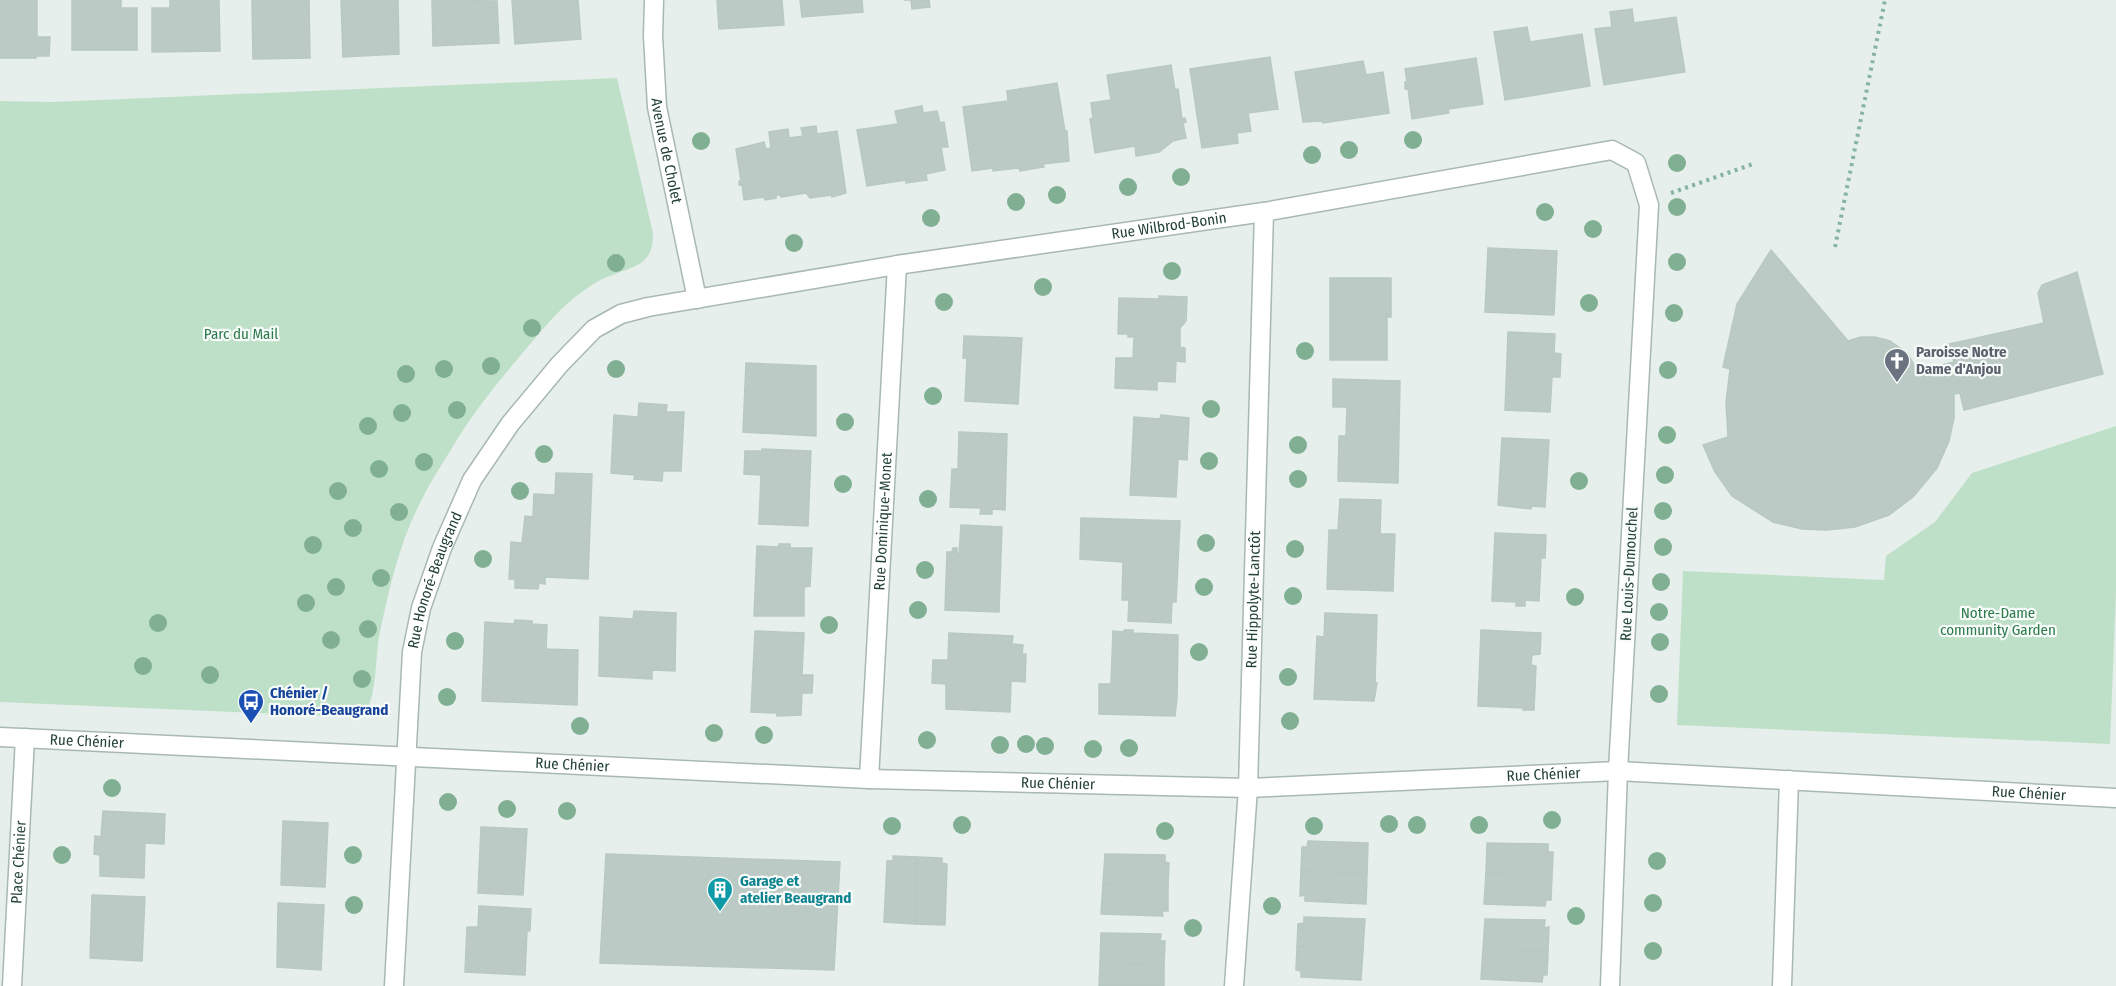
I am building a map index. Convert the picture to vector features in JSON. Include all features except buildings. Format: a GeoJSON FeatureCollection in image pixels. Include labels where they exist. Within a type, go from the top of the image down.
{"type":"FeatureCollection","features":[{"type":"Feature","properties":{"kind":"street","name":"Avenue de Cholet"},"geometry":{"type":"LineString","coordinates":[[654,0],[653,36],[657,107],[697,299]]}},
{"type":"Feature","properties":{"kind":"street","name":"Rue Wilbrod-Bonin"},"geometry":{"type":"LineString","coordinates":[[697,299],[897,265],[1264,212],[1612,150],[1636,163]]}},
{"type":"Feature","properties":{"kind":"street","name":"Rue Louis-Dumouchel"},"geometry":{"type":"LineString","coordinates":[[1610,986],[1618,771],[1649,205],[1636,163]]}},
{"type":"Feature","properties":{"kind":"street","name":"Rue Hippolyte-Lanctôt"},"geometry":{"type":"LineString","coordinates":[[1234,986],[1248,788],[1264,212]]}},
{"type":"Feature","properties":{"kind":"street","name":"Rue Dominique-Monet"},"geometry":{"type":"LineString","coordinates":[[869,779],[897,265]]}},
{"type":"Feature","properties":{"kind":"street","name":"Rue Honoré-Beaugrand"},"geometry":{"type":"LineString","coordinates":[[394,986],[412,652],[421,608],[442,548],[472,480],[510,424],[560,364],[594,329],[621,314],[697,299]]}},
{"type":"Feature","properties":{"kind":"street","name":"Rue Chénier"},"geometry":{"type":"LineString","coordinates":[[0,737],[869,779],[1248,788],[1618,771],[2116,798]]}},
{"type":"Feature","properties":{"kind":"street","name":"Place Chénier"},"geometry":{"type":"LineString","coordinates":[[12,986],[25,738]]}},
{"type":"Feature","properties":{"kind":"street"},"geometry":{"type":"LineString","coordinates":[[1782,986],[1789,780]]}},
{"type":"Feature","properties":{"kind":"path"},"geometry":{"type":"LineString","coordinates":[[1835,247],[1885,0]]}},
{"type":"Feature","properties":{"kind":"path"},"geometry":{"type":"LineString","coordinates":[[1649,205],[1675,191],[1753,164]]}},
{"type":"Feature","properties":{"kind":"green space","name":"Parc du Mail"},"geometry":{"type":"Polygon","coordinates":[[[617,78],[653,233],[650,252],[641,263],[594,283],[561,310],[539,333],[477,409],[435,475],[413,518],[400,551],[379,637],[372,695],[365,710],[351,717],[0,702],[0,101],[53,102],[617,78]]]}},
{"type":"Feature","properties":{"kind":"green space","name":"Notre-Dame community Garden"},"geometry":{"type":"Polygon","coordinates":[[[2116,426],[2116,593],[2110,744],[1677,725],[1683,571],[1884,580],[1886,556],[1935,522],[1972,473],[2116,426]]]}},
{"type":"Feature","properties":{"kind":"place","name":"Paroisse Notre Dame d'Anjou"},"geometry":{"type":"Point","coordinates":[1897,384]}},
{"type":"Feature","properties":{"kind":"place","name":"Chénier / Honoré-Beaugrand"},"geometry":{"type":"Point","coordinates":[251,725]}},
{"type":"Feature","properties":{"kind":"place","name":"Garage et atelier Beaugrand"},"geometry":{"type":"Point","coordinates":[720,913]}}]}
